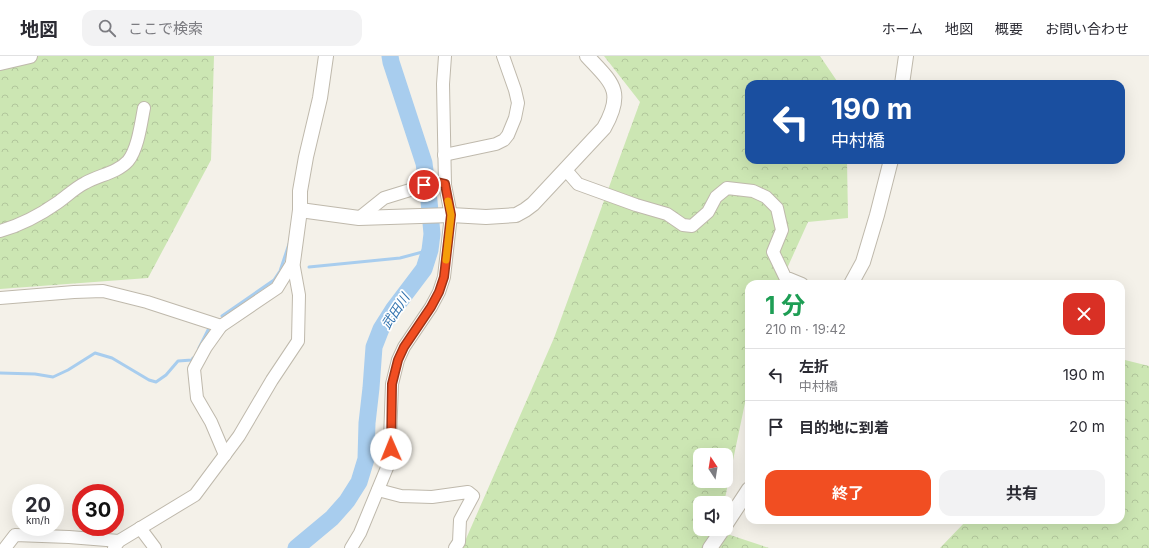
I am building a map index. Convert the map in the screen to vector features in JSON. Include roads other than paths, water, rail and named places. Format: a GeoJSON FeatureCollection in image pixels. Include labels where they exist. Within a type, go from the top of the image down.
{"type":"FeatureCollection","features":[{"type":"Feature","properties":{"kind":"street"},"geometry":{"type":"LineString","coordinates":[[0,62],[30,56]]}},
{"type":"Feature","properties":{"kind":"street"},"geometry":{"type":"LineString","coordinates":[[5,548],[15,535],[69,537],[117,544],[140,528],[195,495],[239,436],[272,380],[298,341],[299,295],[293,262],[300,210],[300,191],[306,157],[320,98],[326,56]]}},
{"type":"Feature","properties":{"kind":"street"},"geometry":{"type":"LineString","coordinates":[[351,548],[360,533],[391,458],[390,439],[392,384],[398,360],[404,347],[431,307],[439,292],[446,268],[447,215],[440,183],[444,155],[443,84],[445,56]]}},
{"type":"Feature","properties":{"kind":"street"},"geometry":{"type":"LineString","coordinates":[[444,155],[496,144],[504,140],[508,135],[518,110],[518,103],[503,56]]}},
{"type":"Feature","properties":{"kind":"street"},"geometry":{"type":"LineString","coordinates":[[300,210],[360,218],[447,215],[486,217],[516,214],[525,210],[533,204],[604,128],[610,117],[614,91],[612,85],[587,56]]}},
{"type":"Feature","properties":{"kind":"street"},"geometry":{"type":"LineString","coordinates":[[903,80],[906,56]]}},
{"type":"Feature","properties":{"kind":"street"},"geometry":{"type":"LineString","coordinates":[[0,231],[34,217],[58,202],[77,187],[115,170],[128,161],[134,151],[144,108]]}},
{"type":"Feature","properties":{"kind":"street"},"geometry":{"type":"LineString","coordinates":[[853,280],[863,262],[878,216],[890,164]]}},
{"type":"Feature","properties":{"kind":"street"},"geometry":{"type":"LineString","coordinates":[[565,170],[578,184],[636,205],[667,214],[683,225],[692,226],[703,217],[708,212],[716,197],[727,188],[753,191],[766,197],[777,208],[782,230],[773,252],[786,277],[793,280]]}},
{"type":"Feature","properties":{"kind":"street"},"geometry":{"type":"LineString","coordinates":[[360,218],[384,198],[412,189],[440,183]]}},
{"type":"Feature","properties":{"kind":"street"},"geometry":{"type":"LineString","coordinates":[[225,455],[211,422],[197,398],[194,369],[206,347],[221,326],[277,288],[293,262]]}},
{"type":"Feature","properties":{"kind":"street"},"geometry":{"type":"LineString","coordinates":[[0,298],[103,291],[147,302],[221,326]]}},
{"type":"Feature","properties":{"kind":"street"},"geometry":{"type":"LineString","coordinates":[[378,490],[401,496],[432,497],[468,492],[473,496],[460,520],[459,542],[455,548]]}},
{"type":"Feature","properties":{"kind":"street"},"geometry":{"type":"LineString","coordinates":[[733,513],[745,495]]}},
{"type":"Feature","properties":{"kind":"street"},"geometry":{"type":"LineString","coordinates":[[140,528],[155,548]]}},
{"type":"Feature","properties":{"kind":"street"},"geometry":{"type":"LineString","coordinates":[[710,548],[718,536]]}},
{"type":"Feature","properties":{"kind":"waterway","name":"武田川"},"geometry":{"type":"LineString","coordinates":[[296,548],[332,518],[347,501],[359,482],[366,459],[367,423],[374,347],[381,329],[393,310],[424,269],[430,250],[432,234],[424,163],[390,56]]}},
{"type":"Feature","properties":{"kind":"waterway"},"geometry":{"type":"LineString","coordinates":[[222,316],[274,280],[280,271],[289,244]]}},
{"type":"Feature","properties":{"kind":"waterway"},"geometry":{"type":"LineString","coordinates":[[309,267],[400,258],[430,250]]}},
{"type":"Feature","properties":{"kind":"waterway"},"geometry":{"type":"LineString","coordinates":[[199,348],[209,328]]}},
{"type":"Feature","properties":{"kind":"waterway"},"geometry":{"type":"LineString","coordinates":[[0,373],[35,374],[53,377],[68,370],[95,353],[112,358],[149,380],[156,382],[166,375],[178,361],[192,360],[193,358]]}}]}
